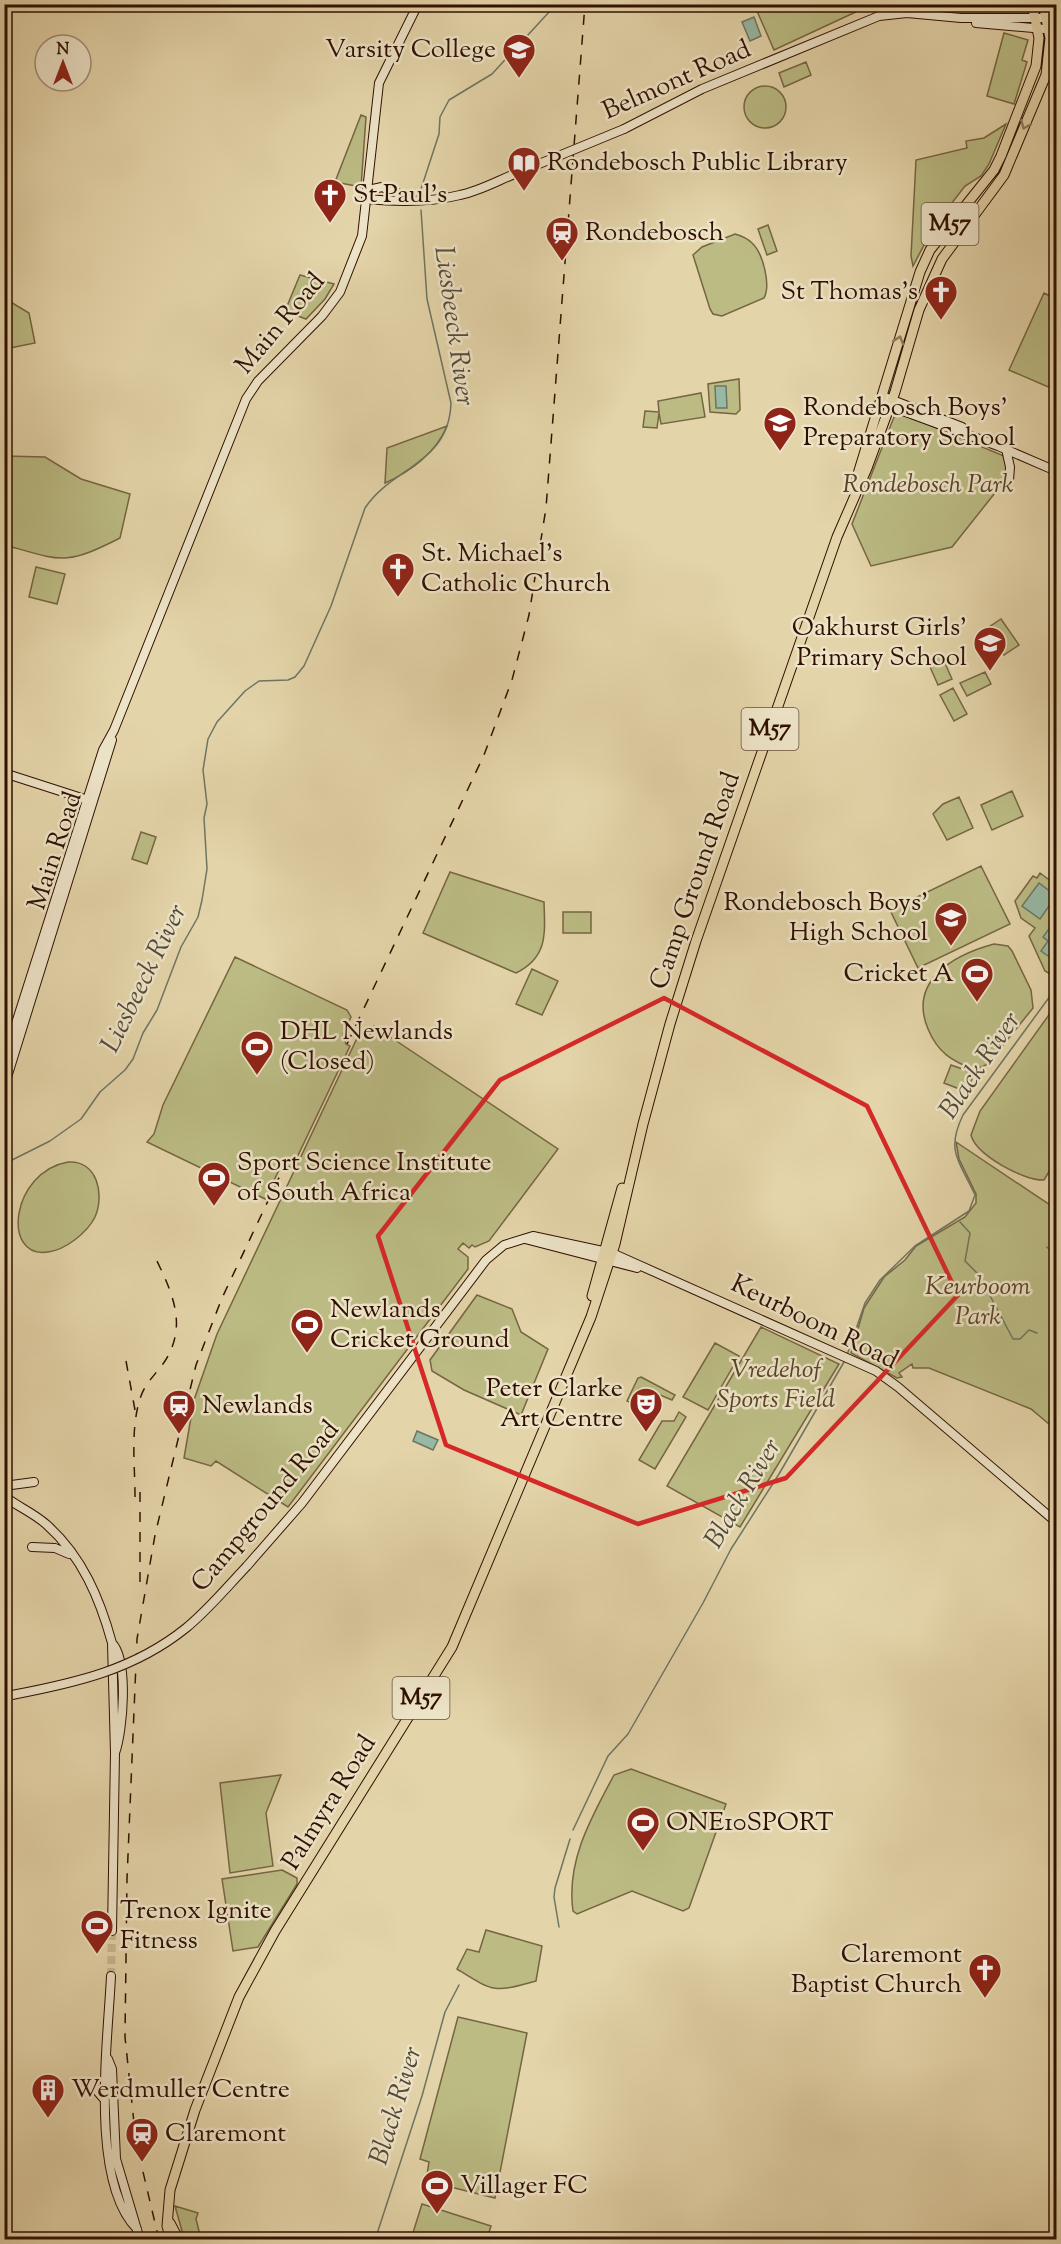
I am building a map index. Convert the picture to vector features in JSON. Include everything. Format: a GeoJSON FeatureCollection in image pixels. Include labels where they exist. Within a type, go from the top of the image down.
{"type":"FeatureCollection","features":[{"type":"Feature","properties":{"kind":"main road","name":"Main Road"},"geometry":{"type":"LineString","coordinates":[[4,1061],[114,730],[246,399],[258,381],[322,316],[340,292],[359,245],[368,195],[380,78],[418,4]]}},
{"type":"Feature","properties":{"kind":"main road","name":"M57"},"geometry":{"type":"LineString","coordinates":[[1032,4],[1038,30]]}},
{"type":"Feature","properties":{"kind":"main road","name":"M57"},"geometry":{"type":"LineString","coordinates":[[1043,4],[1052,18],[1053,30]]}},
{"type":"Feature","properties":{"kind":"main road","name":"Belmont Road"},"geometry":{"type":"LineString","coordinates":[[368,195],[401,201],[460,195],[624,129],[702,89],[795,52],[862,21],[907,13],[961,18],[1052,18]]}},
{"type":"Feature","properties":{"kind":"main road","name":"Belmont Road"},"geometry":{"type":"LineString","coordinates":[[961,18],[990,26],[1053,30]]}},
{"type":"Feature","properties":{"kind":"main road","name":"Camp Ground Road"},"geometry":{"type":"LineString","coordinates":[[608,1256],[670,1024],[696,941],[849,506],[916,283],[930,250],[994,170],[1036,66],[1038,30]]}},
{"type":"Feature","properties":{"kind":"main road","name":"Camp Ground Road"},"geometry":{"type":"LineString","coordinates":[[849,506],[867,468],[925,293],[942,259],[989,199],[1004,175],[1048,68],[1053,30]]}},
{"type":"Feature","properties":{"kind":"main road"},"geometry":{"type":"LineString","coordinates":[[368,195],[382,187],[370,169]]}},
{"type":"Feature","properties":{"kind":"main road","name":"Belmont Road"},"geometry":{"type":"LineString","coordinates":[[382,187],[411,199]]}},
{"type":"Feature","properties":{"kind":"main road"},"geometry":{"type":"LineString","coordinates":[[951,223],[970,221],[966,213],[968,203]]}},
{"type":"Feature","properties":{"kind":"main road"},"geometry":{"type":"LineString","coordinates":[[880,399],[970,430],[1002,448],[1056,471]]}},
{"type":"Feature","properties":{"kind":"main road"},"geometry":{"type":"LineString","coordinates":[[1002,448],[1010,467],[1009,480]]}},
{"type":"Feature","properties":{"kind":"main road"},"geometry":{"type":"LineString","coordinates":[[4,773],[90,801]]}},
{"type":"Feature","properties":{"kind":"main road","name":"Main Road"},"geometry":{"type":"LineString","coordinates":[[4,1087],[90,801]]}},
{"type":"Feature","properties":{"kind":"main road","name":"Campground Road"},"geometry":{"type":"LineString","coordinates":[[8,1695],[84,1680],[135,1662],[187,1628],[247,1566],[302,1503],[486,1260],[504,1245],[525,1239],[608,1256]]}},
{"type":"Feature","properties":{"kind":"main road","name":"Keurboom Road"},"geometry":{"type":"LineString","coordinates":[[608,1256],[653,1272],[851,1360],[894,1383],[1056,1522]]}},
{"type":"Feature","properties":{"kind":"main road","name":"Palmyra Road"},"geometry":{"type":"LineString","coordinates":[[171,2240],[167,2215],[170,2190],[188,2131],[239,1997],[275,1931],[452,1647],[591,1317],[608,1256]]}},
{"type":"Feature","properties":{"kind":"main road"},"geometry":{"type":"LineString","coordinates":[[4,1486],[33,1482]]}},
{"type":"Feature","properties":{"kind":"main road"},"geometry":{"type":"LineString","coordinates":[[4,1496],[46,1525],[74,1557],[98,1598],[112,1643],[115,1754],[112,1931]]}},
{"type":"Feature","properties":{"kind":"main road"},"geometry":{"type":"LineString","coordinates":[[4,1504],[14,1504]]}},
{"type":"Feature","properties":{"kind":"main road"},"geometry":{"type":"LineString","coordinates":[[32,1547],[59,1549],[74,1557]]}},
{"type":"Feature","properties":{"kind":"main road"},"geometry":{"type":"LineString","coordinates":[[111,1976],[104,2101],[105,2132],[115,2188],[127,2220],[137,2229]]}},
{"type":"Feature","properties":{"kind":"main road"},"geometry":{"type":"LineString","coordinates":[[108,2058],[112,2069],[116,2159],[140,2240]]}},
{"type":"Feature","properties":{"kind":"main road"},"geometry":{"type":"LineString","coordinates":[[92,2085],[99,2090],[104,2101]]}},
{"type":"Feature","properties":{"kind":"main road"},"geometry":{"type":"LineString","coordinates":[[167,2215],[179,2240]]}},
{"type":"Feature","properties":{"kind":"highlighted area"},"geometry":{"type":"Polygon","coordinates":[[[664,998],[867,1106],[958,1295],[786,1478],[638,1524],[446,1445],[378,1236],[500,1080],[664,998]]]}},
{"type":"Feature","properties":{"kind":"green space"},"geometry":{"type":"Polygon","coordinates":[[[759,5],[858,5],[860,10],[774,50],[757,11],[759,5]]]}},
{"type":"Feature","properties":{"kind":"green space"},"geometry":{"type":"Polygon","coordinates":[[[1004,33],[1028,40],[1022,60],[1027,62],[1014,104],[987,96],[1004,33]]]}},
{"type":"Feature","properties":{"kind":"green space"},"geometry":{"type":"Polygon","coordinates":[[[806,62],[811,75],[784,87],[779,73],[806,62]]]}},
{"type":"Feature","properties":{"kind":"green space"},"geometry":{"type":"Polygon","coordinates":[[[765,86],[780,92],[786,107],[780,122],[765,128],[750,122],[744,107],[750,92],[765,86]]]}},
{"type":"Feature","properties":{"kind":"green space"},"geometry":{"type":"Polygon","coordinates":[[[361,115],[366,117],[361,187],[335,182],[361,115]]]}},
{"type":"Feature","properties":{"kind":"green space"},"geometry":{"type":"Polygon","coordinates":[[[1006,124],[989,164],[981,176],[965,186],[934,226],[913,266],[911,256],[916,160],[967,148],[966,141],[984,138],[1006,124]]]}},
{"type":"Feature","properties":{"kind":"green space"},"geometry":{"type":"Polygon","coordinates":[[[768,225],[777,251],[767,255],[758,229],[768,225]]]}},
{"type":"Feature","properties":{"kind":"green space"},"geometry":{"type":"Polygon","coordinates":[[[735,234],[750,241],[760,254],[765,269],[766,292],[764,298],[722,316],[713,314],[710,309],[693,255],[702,247],[735,234]]]}},
{"type":"Feature","properties":{"kind":"green space"},"geometry":{"type":"Polygon","coordinates":[[[300,275],[334,284],[325,299],[306,319],[285,311],[300,275]]]}},
{"type":"Feature","properties":{"kind":"green space"},"geometry":{"type":"Polygon","coordinates":[[[1044,293],[1056,299],[1056,382],[1053,389],[1009,370],[1044,293]]]}},
{"type":"Feature","properties":{"kind":"green space"},"geometry":{"type":"Polygon","coordinates":[[[4,298],[29,313],[35,343],[5,349],[4,298]]]}},
{"type":"Feature","properties":{"kind":"green space"},"geometry":{"type":"Polygon","coordinates":[[[739,379],[740,410],[736,414],[710,412],[708,384],[739,379]]]}},
{"type":"Feature","properties":{"kind":"green space"},"geometry":{"type":"Polygon","coordinates":[[[701,393],[705,417],[661,424],[659,413],[657,428],[643,427],[645,411],[659,412],[658,401],[701,393]]]}},
{"type":"Feature","properties":{"kind":"green space","name":"Rondebosch Park"},"geometry":{"type":"Polygon","coordinates":[[[903,414],[1004,456],[1010,474],[952,547],[871,566],[852,524],[894,417],[903,414]]]}},
{"type":"Feature","properties":{"kind":"green space"},"geometry":{"type":"Polygon","coordinates":[[[447,426],[429,453],[404,473],[385,483],[387,448],[447,426]]]}},
{"type":"Feature","properties":{"kind":"green space"},"geometry":{"type":"Polygon","coordinates":[[[4,456],[45,457],[81,479],[130,494],[120,538],[87,553],[63,558],[39,555],[5,545],[4,456]]]}},
{"type":"Feature","properties":{"kind":"green space"},"geometry":{"type":"Polygon","coordinates":[[[36,567],[65,574],[57,604],[29,597],[36,567]]]}},
{"type":"Feature","properties":{"kind":"green space"},"geometry":{"type":"Polygon","coordinates":[[[1001,619],[1019,645],[1004,655],[986,629],[1001,619]]]}},
{"type":"Feature","properties":{"kind":"green space"},"geometry":{"type":"Polygon","coordinates":[[[941,654],[952,679],[938,685],[927,660],[941,654]]]}},
{"type":"Feature","properties":{"kind":"green space"},"geometry":{"type":"Polygon","coordinates":[[[985,672],[991,684],[967,696],[960,683],[985,672]]]}},
{"type":"Feature","properties":{"kind":"green space"},"geometry":{"type":"Polygon","coordinates":[[[953,688],[967,714],[954,721],[940,695],[953,688]]]}},
{"type":"Feature","properties":{"kind":"green space"},"geometry":{"type":"Polygon","coordinates":[[[1012,791],[1023,816],[992,830],[981,805],[1012,791]]]}},
{"type":"Feature","properties":{"kind":"green space"},"geometry":{"type":"Polygon","coordinates":[[[959,797],[973,828],[947,840],[933,814],[943,804],[959,797]]]}},
{"type":"Feature","properties":{"kind":"green space"},"geometry":{"type":"Polygon","coordinates":[[[141,832],[156,837],[147,864],[132,859],[141,832]]]}},
{"type":"Feature","properties":{"kind":"green space"},"geometry":{"type":"Polygon","coordinates":[[[981,866],[1010,924],[918,968],[890,910],[981,866]]]}},
{"type":"Feature","properties":{"kind":"green space"},"geometry":{"type":"Polygon","coordinates":[[[450,872],[544,902],[545,924],[542,944],[534,960],[526,967],[516,973],[423,933],[450,872]]]}},
{"type":"Feature","properties":{"kind":"green space"},"geometry":{"type":"Polygon","coordinates":[[[1040,873],[1056,885],[1055,977],[1045,971],[1029,936],[1035,928],[1021,918],[1015,901],[1033,876],[1037,878],[1040,873]]]}},
{"type":"Feature","properties":{"kind":"green space"},"geometry":{"type":"Polygon","coordinates":[[[563,912],[591,912],[591,933],[563,933],[563,912]]]}},
{"type":"Feature","properties":{"kind":"green space","name":"Cricket A"},"geometry":{"type":"Polygon","coordinates":[[[994,944],[1008,946],[1012,951],[1031,990],[1033,1008],[988,1064],[975,1070],[947,1055],[936,1044],[923,1012],[924,997],[929,984],[950,963],[994,944]]]}},
{"type":"Feature","properties":{"kind":"green space","name":"DHL Newlands (Closed)"},"geometry":{"type":"Polygon","coordinates":[[[235,957],[347,1010],[351,1017],[343,1034],[346,1044],[350,1046],[292,1168],[282,1164],[265,1199],[147,1142],[154,1134],[163,1105],[235,957]]]}},
{"type":"Feature","properties":{"kind":"green space"},"geometry":{"type":"Polygon","coordinates":[[[532,969],[558,981],[542,1015],[516,1004],[532,969]]]}},
{"type":"Feature","properties":{"kind":"green space"},"geometry":{"type":"Polygon","coordinates":[[[1056,1005],[1056,1160],[1044,1180],[1025,1176],[1002,1165],[982,1151],[971,1135],[980,1111],[1056,1005]]]}},
{"type":"Feature","properties":{"kind":"green space"},"geometry":{"type":"Polygon","coordinates":[[[374,1026],[558,1149],[489,1241],[475,1247],[472,1245],[469,1248],[463,1243],[458,1249],[468,1257],[468,1269],[288,1507],[216,1461],[211,1466],[184,1458],[194,1400],[217,1334],[359,1034],[368,1038],[374,1026]]]}},
{"type":"Feature","properties":{"kind":"green space"},"geometry":{"type":"Polygon","coordinates":[[[951,1065],[974,1073],[967,1092],[944,1083],[951,1065]]]}},
{"type":"Feature","properties":{"kind":"green space","name":"Keurboom Park"},"geometry":{"type":"Polygon","coordinates":[[[956,1142],[1056,1209],[1056,1430],[1031,1409],[929,1368],[913,1368],[912,1364],[899,1373],[902,1377],[897,1378],[851,1353],[864,1308],[884,1277],[905,1260],[916,1246],[965,1217],[976,1203],[976,1194],[959,1159],[956,1142]]]}},
{"type":"Feature","properties":{"kind":"green space"},"geometry":{"type":"Polygon","coordinates":[[[68,1162],[86,1167],[96,1180],[99,1198],[95,1217],[87,1229],[75,1240],[61,1248],[48,1252],[33,1251],[23,1242],[19,1229],[19,1213],[24,1197],[34,1181],[49,1169],[68,1162]]]}},
{"type":"Feature","properties":{"kind":"green space"},"geometry":{"type":"Polygon","coordinates":[[[477,1295],[512,1309],[521,1332],[548,1349],[521,1415],[464,1390],[432,1371],[430,1360],[477,1295]]]}},
{"type":"Feature","properties":{"kind":"green space","name":"Vredehof Sports Field"},"geometry":{"type":"Polygon","coordinates":[[[761,1327],[839,1364],[740,1527],[667,1486],[761,1327]]]}},
{"type":"Feature","properties":{"kind":"green space"},"geometry":{"type":"Polygon","coordinates":[[[715,1343],[739,1356],[708,1410],[683,1397],[715,1343]]]}},
{"type":"Feature","properties":{"kind":"green space"},"geometry":{"type":"Polygon","coordinates":[[[641,1377],[675,1395],[672,1400],[660,1395],[658,1400],[639,1389],[631,1403],[627,1401],[638,1378],[641,1377]]]}},
{"type":"Feature","properties":{"kind":"green space"},"geometry":{"type":"Polygon","coordinates":[[[679,1412],[686,1417],[655,1469],[639,1460],[662,1421],[674,1421],[679,1412]]]}},
{"type":"Feature","properties":{"kind":"green space","name":"ONE10SPORT"},"geometry":{"type":"Polygon","coordinates":[[[631,1769],[726,1804],[689,1908],[683,1911],[632,1891],[577,1914],[573,1911],[573,1875],[582,1840],[614,1775],[631,1769]]]}},
{"type":"Feature","properties":{"kind":"green space"},"geometry":{"type":"Polygon","coordinates":[[[281,1775],[266,1813],[273,1866],[230,1873],[220,1783],[281,1775]]]}},
{"type":"Feature","properties":{"kind":"green space"},"geometry":{"type":"Polygon","coordinates":[[[282,1870],[297,1878],[297,1884],[258,1947],[233,1951],[222,1879],[282,1870]]]}},
{"type":"Feature","properties":{"kind":"green space"},"geometry":{"type":"Polygon","coordinates":[[[486,1930],[542,1946],[536,1981],[502,1989],[494,1988],[457,1969],[467,1949],[479,1952],[486,1930]]]}},
{"type":"Feature","properties":{"kind":"green space"},"geometry":{"type":"Polygon","coordinates":[[[458,2017],[527,2033],[495,2198],[426,2181],[429,2162],[420,2159],[458,2017]]]}},
{"type":"Feature","properties":{"kind":"green space","name":"Villager FC"},"geometry":{"type":"Polygon","coordinates":[[[422,2204],[491,2226],[487,2239],[411,2239],[422,2204]]]}},
{"type":"Feature","properties":{"kind":"green space"},"geometry":{"type":"Polygon","coordinates":[[[175,2206],[198,2213],[196,2219],[201,2239],[193,2239],[188,2235],[184,2238],[175,2206]]]}},
{"type":"Feature","properties":{"kind":"shaded area"},"geometry":{"type":"Polygon","coordinates":[[[754,17],[761,36],[750,41],[742,22],[754,17]]]}},
{"type":"Feature","properties":{"kind":"shaded area"},"geometry":{"type":"Polygon","coordinates":[[[715,386],[726,386],[727,408],[716,408],[715,386]]]}},
{"type":"Feature","properties":{"kind":"shaded area"},"geometry":{"type":"Polygon","coordinates":[[[1039,883],[1056,896],[1040,919],[1022,906],[1039,883]]]}},
{"type":"Feature","properties":{"kind":"shaded area"},"geometry":{"type":"Polygon","coordinates":[[[1051,926],[1056,930],[1054,960],[1041,951],[1048,941],[1043,937],[1051,926]]]}},
{"type":"Feature","properties":{"kind":"shaded area"},"geometry":{"type":"Polygon","coordinates":[[[417,1431],[438,1440],[433,1450],[413,1441],[417,1431]]]}},
{"type":"Feature","properties":{"kind":"waterway","name":"Liesbeeck River"},"geometry":{"type":"LineString","coordinates":[[421,189],[439,134],[440,117],[449,100],[492,74],[550,11],[592,4]]}},
{"type":"Feature","properties":{"kind":"waterway","name":"Liesbeeck River"},"geometry":{"type":"LineString","coordinates":[[4,1164],[50,1141],[81,1119],[100,1092],[125,1070],[133,1059],[143,1033],[157,1010],[181,947],[198,917],[202,900],[207,869],[204,818],[207,804],[203,770],[208,739],[217,722],[245,691],[259,681],[288,680],[295,677],[304,666],[331,606],[365,508],[390,482],[430,452],[441,439],[448,423],[451,403],[427,299],[421,210]]}},
{"type":"Feature","properties":{"kind":"waterway","name":"Black River"},"geometry":{"type":"LineString","coordinates":[[847,1355],[865,1303],[880,1280],[915,1246],[969,1211],[975,1195],[960,1165],[955,1148],[955,1138],[963,1115],[1056,988]]}},
{"type":"Feature","properties":{"kind":"waterway"},"geometry":{"type":"LineString","coordinates":[[960,1222],[970,1233],[965,1261],[979,1275],[1013,1339],[1020,1339],[1029,1330],[1037,1333]]}},
{"type":"Feature","properties":{"kind":"waterway"},"geometry":{"type":"LineString","coordinates":[[1047,1247],[1056,1257]]}},
{"type":"Feature","properties":{"kind":"waterway","name":"Black River"},"geometry":{"type":"LineString","coordinates":[[573,1830],[608,1756],[628,1734],[703,1603],[731,1549],[779,1474],[844,1362]]}},
{"type":"Feature","properties":{"kind":"waterway","name":"Black River"},"geometry":{"type":"LineString","coordinates":[[559,1927],[554,1897],[555,1888],[570,1839]]}},
{"type":"Feature","properties":{"kind":"waterway","name":"Black River"},"geometry":{"type":"LineString","coordinates":[[375,2240],[422,2096],[445,2012],[459,1985]]}},
{"type":"Feature","properties":{"kind":"tunnel"},"geometry":{"type":"LineString","coordinates":[[111,1976],[112,1931]]}},
{"type":"Feature","properties":{"kind":"railway"},"geometry":{"type":"LineString","coordinates":[[347,1044],[484,755],[512,680],[529,615],[546,508],[585,4]]}},
{"type":"Feature","properties":{"kind":"railway"},"geometry":{"type":"LineString","coordinates":[[159,2240],[136,2142],[125,2037],[127,1879],[137,1639],[155,1535],[196,1365],[222,1298],[285,1165]]}},
{"type":"Feature","properties":{"kind":"railway"},"geometry":{"type":"LineString","coordinates":[[135,1497],[135,1420],[141,1396],[165,1361],[176,1334],[172,1296],[155,1257]]}},
{"type":"Feature","properties":{"kind":"railway"},"geometry":{"type":"LineString","coordinates":[[126,1361],[135,1410]]}},
{"type":"Feature","properties":{"kind":"railway"},"geometry":{"type":"LineString","coordinates":[[140,1489],[140,1582]]}},
{"type":"Feature","properties":{"kind":"place","name":"Varsity College"},"geometry":{"type":"Point","coordinates":[519,79]}},
{"type":"Feature","properties":{"kind":"place","name":"Rondebosch Public Library"},"geometry":{"type":"Point","coordinates":[524,192]}},
{"type":"Feature","properties":{"kind":"place","name":"St Paul's"},"geometry":{"type":"Point","coordinates":[330,224]}},
{"type":"Feature","properties":{"kind":"place","name":"Rondebosch"},"geometry":{"type":"Point","coordinates":[562,262]}},
{"type":"Feature","properties":{"kind":"place","name":"St Thomas's"},"geometry":{"type":"Point","coordinates":[941,321]}},
{"type":"Feature","properties":{"kind":"place","name":"Rondebosch Boys' Preparatory School"},"geometry":{"type":"Point","coordinates":[780,452]}},
{"type":"Feature","properties":{"kind":"place","name":"St. Michael's Catholic Church"},"geometry":{"type":"Point","coordinates":[398,598]}},
{"type":"Feature","properties":{"kind":"place","name":"Oakhurst Girls' Primary School"},"geometry":{"type":"Point","coordinates":[990,672]}},
{"type":"Feature","properties":{"kind":"place","name":"Rondebosch Boys' High School"},"geometry":{"type":"Point","coordinates":[951,947]}},
{"type":"Feature","properties":{"kind":"place","name":"Cricket A"},"geometry":{"type":"Point","coordinates":[977,1003]}},
{"type":"Feature","properties":{"kind":"place","name":"DHL Newlands (Closed)"},"geometry":{"type":"Point","coordinates":[257,1076]}},
{"type":"Feature","properties":{"kind":"place","name":"Sport Science Institute of South Africa"},"geometry":{"type":"Point","coordinates":[214,1207]}},
{"type":"Feature","properties":{"kind":"place","name":"Newlands Cricket Ground"},"geometry":{"type":"Point","coordinates":[307,1354]}},
{"type":"Feature","properties":{"kind":"place","name":"Peter Clarke Art Centre"},"geometry":{"type":"Point","coordinates":[646,1433]}},
{"type":"Feature","properties":{"kind":"place","name":"Newlands"},"geometry":{"type":"Point","coordinates":[179,1435]}},
{"type":"Feature","properties":{"kind":"place","name":"ONE10SPORT"},"geometry":{"type":"Point","coordinates":[643,1852]}},
{"type":"Feature","properties":{"kind":"place","name":"Trenox Ignite Fitness"},"geometry":{"type":"Point","coordinates":[97,1955]}},
{"type":"Feature","properties":{"kind":"place","name":"Claremont Baptist Church"},"geometry":{"type":"Point","coordinates":[985,1999]}},
{"type":"Feature","properties":{"kind":"place","name":"Werdmuller Centre"},"geometry":{"type":"Point","coordinates":[48,2119]}},
{"type":"Feature","properties":{"kind":"place","name":"Claremont"},"geometry":{"type":"Point","coordinates":[142,2163]}},
{"type":"Feature","properties":{"kind":"place","name":"Villager FC"},"geometry":{"type":"Point","coordinates":[437,2215]}}]}
